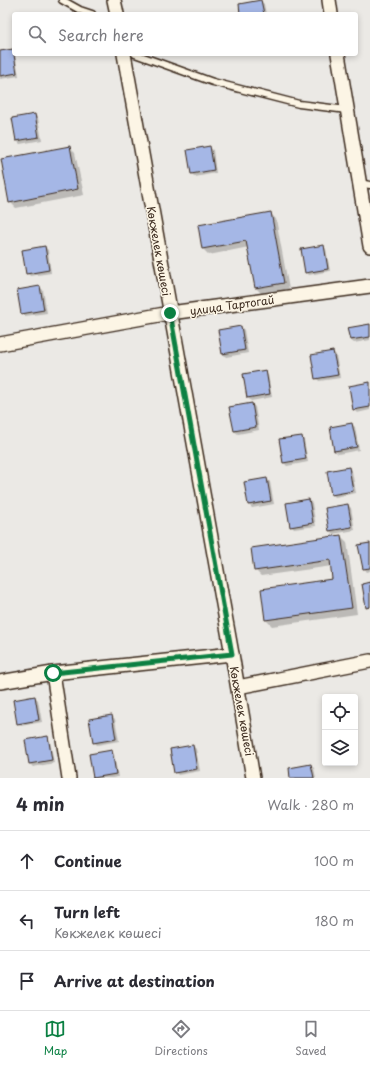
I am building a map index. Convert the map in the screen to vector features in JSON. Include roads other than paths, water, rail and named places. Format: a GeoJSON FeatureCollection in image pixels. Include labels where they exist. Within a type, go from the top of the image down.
{"type":"FeatureCollection","features":[{"type":"Feature","properties":{"kind":"street"},"geometry":{"type":"LineString","coordinates":[[114,0],[117,12]]}},
{"type":"Feature","properties":{"kind":"street"},"geometry":{"type":"LineString","coordinates":[[328,0],[331,12]]}},
{"type":"Feature","properties":{"kind":"street","name":"Көкжелек көшесі"},"geometry":{"type":"LineString","coordinates":[[124,56],[254,778]]}},
{"type":"Feature","properties":{"kind":"street"},"geometry":{"type":"LineString","coordinates":[[338,56],[347,110],[365,184],[370,246]]}},
{"type":"Feature","properties":{"kind":"street","name":"улица Тартогай"},"geometry":{"type":"LineString","coordinates":[[0,344],[170,313],[370,286]]}},
{"type":"Feature","properties":{"kind":"street"},"geometry":{"type":"LineString","coordinates":[[0,682],[53,673],[232,654]]}},
{"type":"Feature","properties":{"kind":"street"},"geometry":{"type":"LineString","coordinates":[[238,687],[370,661]]}},
{"type":"Feature","properties":{"kind":"street"},"geometry":{"type":"LineString","coordinates":[[53,673],[69,778]]}},
{"type":"Feature","properties":{"kind":"lane"},"geometry":{"type":"LineString","coordinates":[[62,0],[86,12]]}},
{"type":"Feature","properties":{"kind":"lane"},"geometry":{"type":"LineString","coordinates":[[141,56],[220,84],[299,104],[347,110]]}}]}
